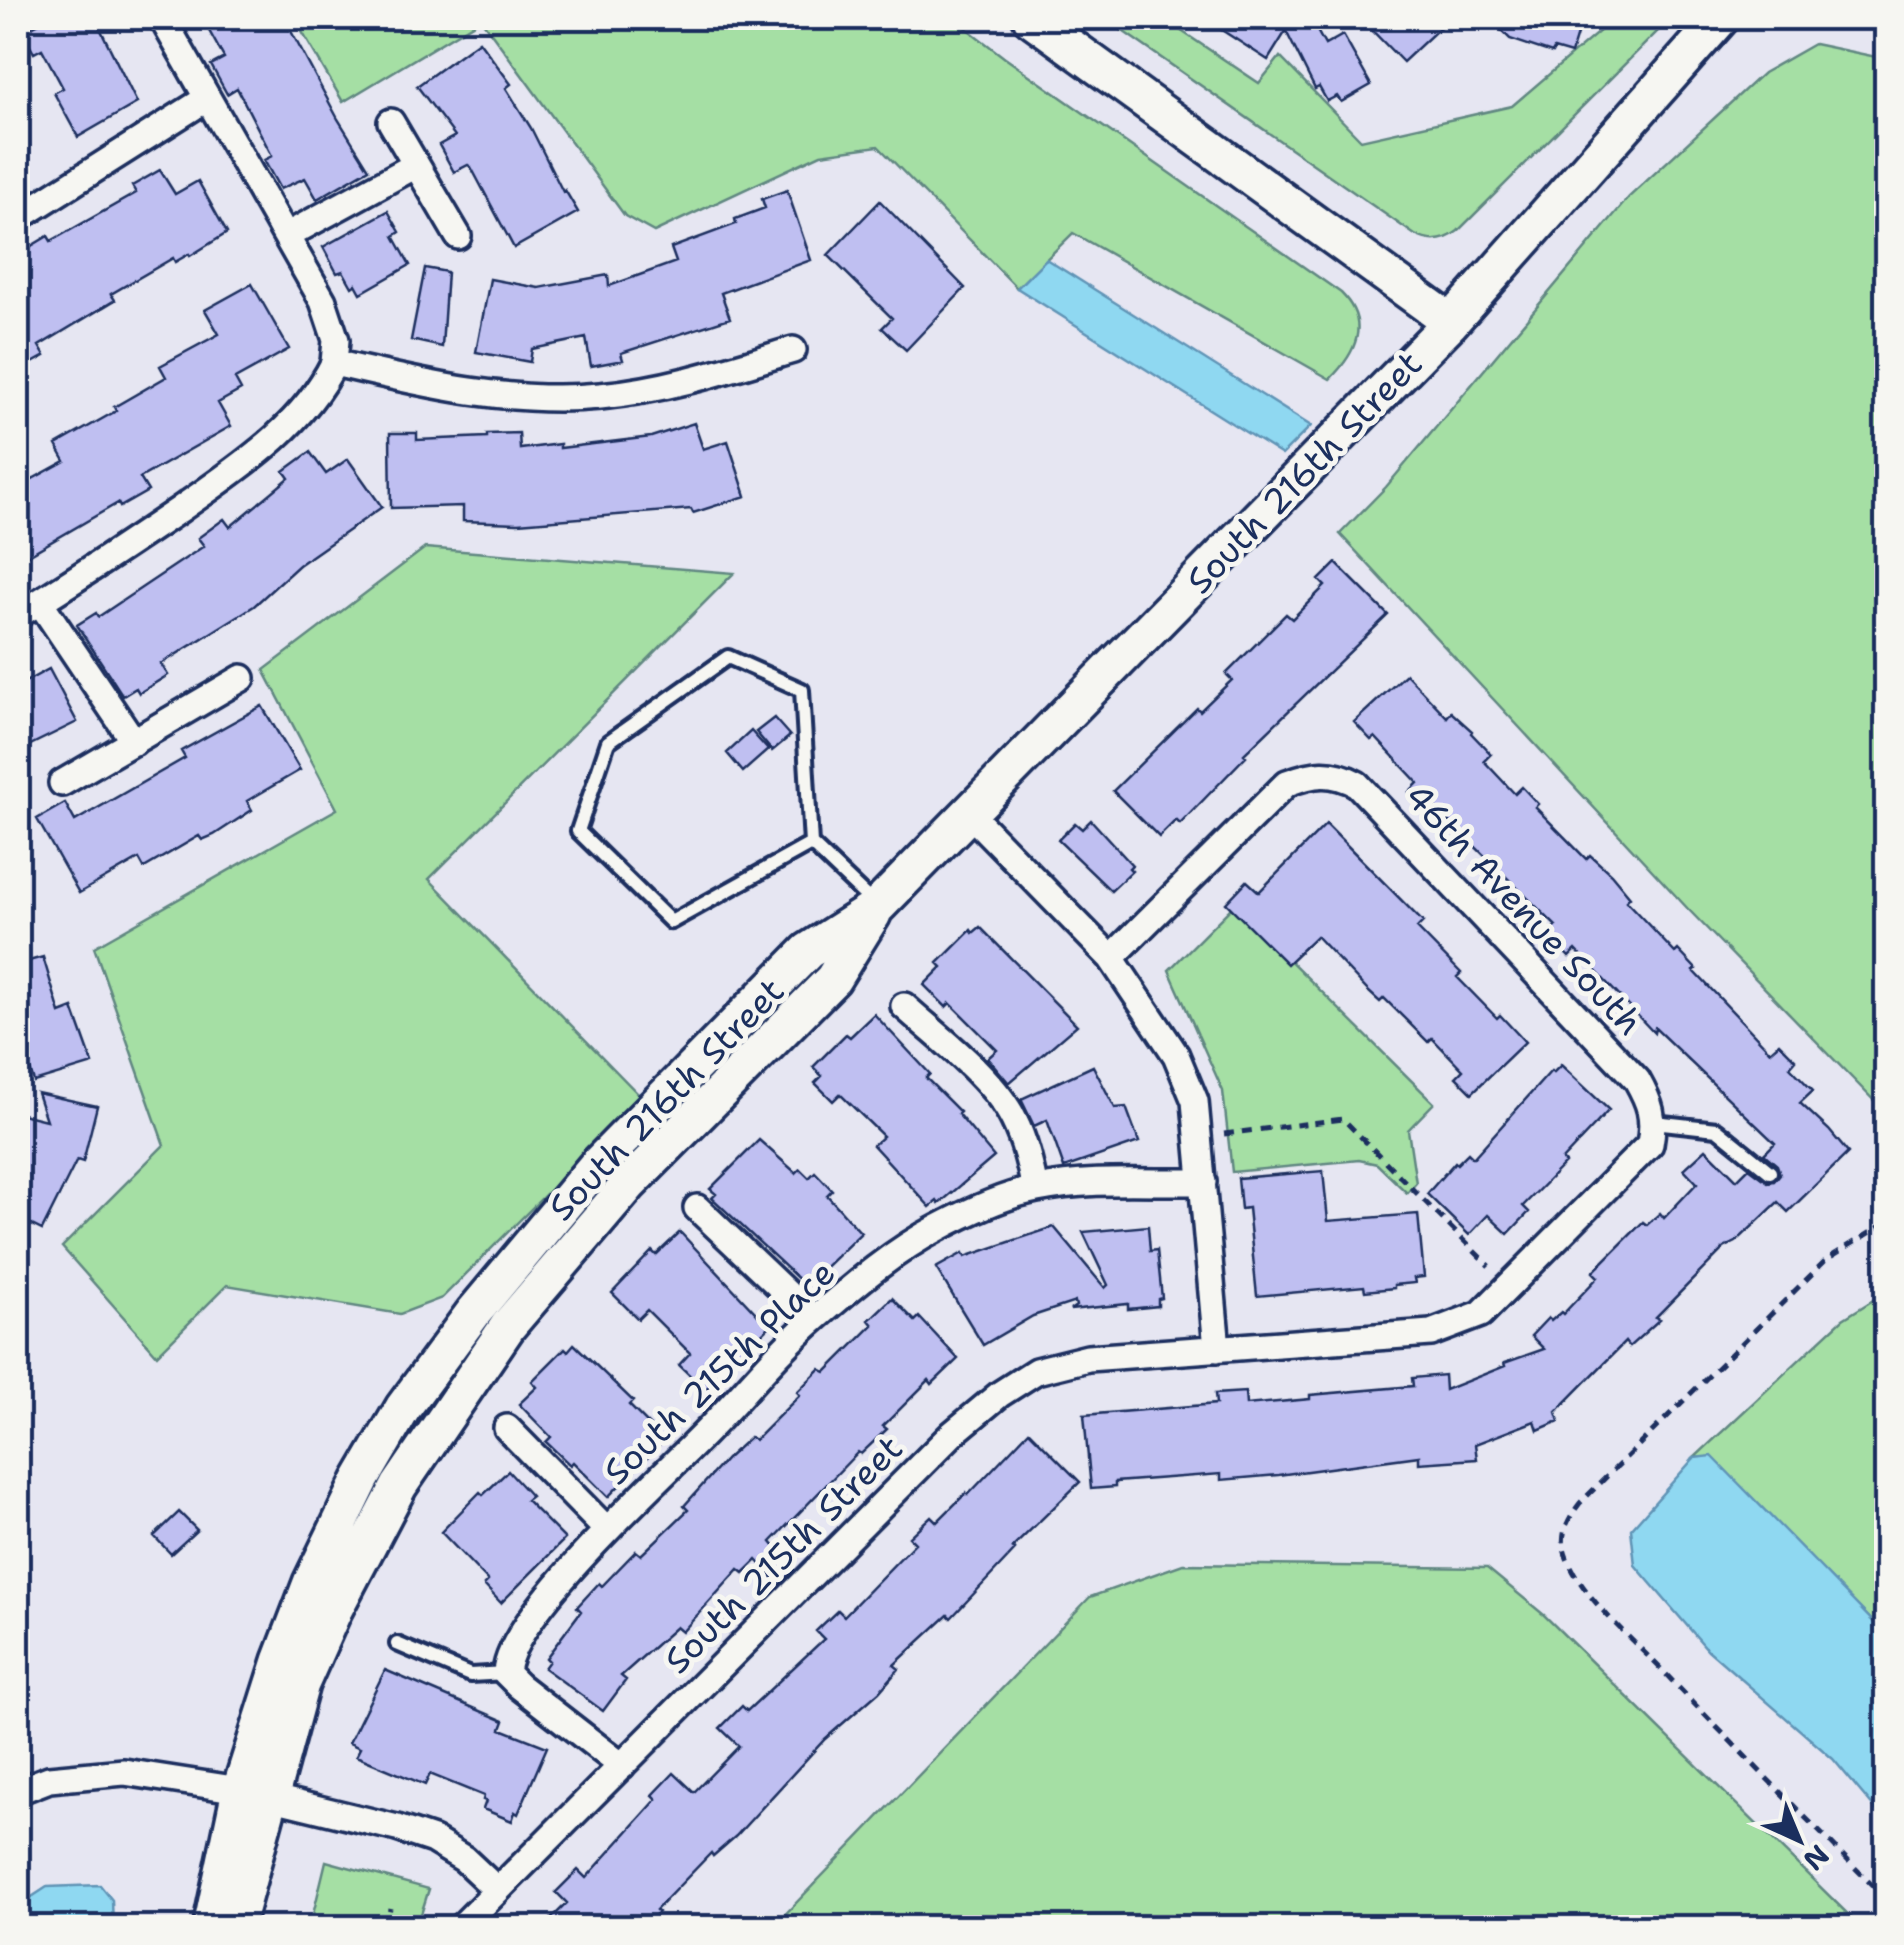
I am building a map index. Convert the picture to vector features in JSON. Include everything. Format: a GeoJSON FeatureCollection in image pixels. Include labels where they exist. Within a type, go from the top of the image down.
{"type":"FeatureCollection","features":[{"type":"Feature","properties":{"kind":"street"},"geometry":{"type":"LineString","coordinates":[[134,742],[29,608],[124,548],[248,460],[312,402],[334,363],[336,340],[323,301],[162,18]]}},
{"type":"Feature","properties":{"kind":"street"},"geometry":{"type":"LineString","coordinates":[[1031,18],[1451,322]]}},
{"type":"Feature","properties":{"kind":"street","name":"South 216th Street"},"geometry":{"type":"LineString","coordinates":[[255,1794],[281,1661],[319,1566],[361,1480],[403,1408],[474,1312],[596,1166],[795,964],[808,951],[877,907],[1451,322],[1721,19]]}},
{"type":"Feature","properties":{"kind":"street"},"geometry":{"type":"LineString","coordinates":[[18,218],[206,99]]}},
{"type":"Feature","properties":{"kind":"street"},"geometry":{"type":"LineString","coordinates":[[391,122],[458,236]]}},
{"type":"Feature","properties":{"kind":"street"},"geometry":{"type":"LineString","coordinates":[[286,236],[416,165]]}},
{"type":"Feature","properties":{"kind":"street"},"geometry":{"type":"LineString","coordinates":[[334,363],[464,390],[597,396],[658,388],[793,350]]}},
{"type":"Feature","properties":{"kind":"street"},"geometry":{"type":"LineString","coordinates":[[62,783],[242,678]]}},
{"type":"Feature","properties":{"kind":"street","name":"46th Avenue South"},"geometry":{"type":"LineString","coordinates":[[1110,958],[1287,783],[1316,772],[1342,776],[1357,784],[1637,1080],[1650,1104],[1654,1122]]}},
{"type":"Feature","properties":{"kind":"street"},"geometry":{"type":"LineString","coordinates":[[970,814],[1110,958],[1176,1055],[1195,1102],[1217,1349]]}},
{"type":"Feature","properties":{"kind":"street","name":"South 216th Street"},"geometry":{"type":"LineString","coordinates":[[255,1794],[334,1610],[399,1486],[508,1326],[629,1184],[833,980],[877,907]]}},
{"type":"Feature","properties":{"kind":"street"},"geometry":{"type":"LineString","coordinates":[[904,1006],[985,1081],[1013,1116],[1028,1155],[1035,1189]]}},
{"type":"Feature","properties":{"kind":"street","name":"South 215th Street"},"geometry":{"type":"LineString","coordinates":[[460,1928],[952,1434],[1000,1394],[1036,1371],[1088,1358],[1431,1334],[1457,1326],[1481,1314],[1650,1144],[1654,1122]]}},
{"type":"Feature","properties":{"kind":"street","name":"South 215th Place"},"geometry":{"type":"LineString","coordinates":[[507,1664],[524,1627],[607,1530],[814,1320],[878,1268],[937,1228],[1035,1189],[1084,1183],[1203,1182]]}},
{"type":"Feature","properties":{"kind":"street"},"geometry":{"type":"LineString","coordinates":[[697,1208],[814,1320]]}},
{"type":"Feature","properties":{"kind":"street"},"geometry":{"type":"LineString","coordinates":[[507,1428],[607,1530]]}},
{"type":"Feature","properties":{"kind":"street"},"geometry":{"type":"LineString","coordinates":[[507,1664],[519,1686],[622,1766]]}},
{"type":"Feature","properties":{"kind":"street"},"geometry":{"type":"LineString","coordinates":[[18,1791],[49,1780],[124,1772],[255,1794],[433,1840],[464,1859],[497,1890]]}},
{"type":"Feature","properties":{"kind":"street"},"geometry":{"type":"LineString","coordinates":[[211,1928],[255,1794]]}},
{"type":"Feature","properties":{"kind":"street"},"geometry":{"type":"LineString","coordinates":[[235,1928],[255,1794]]}},
{"type":"Feature","properties":{"kind":"lane"},"geometry":{"type":"LineString","coordinates":[[811,844],[671,922],[578,831],[608,742],[728,657],[802,690],[811,844],[877,907]]}},
{"type":"Feature","properties":{"kind":"lane"},"geometry":{"type":"LineString","coordinates":[[1654,1122],[1717,1129],[1770,1172]]}},
{"type":"Feature","properties":{"kind":"lane"},"geometry":{"type":"LineString","coordinates":[[397,1644],[470,1675],[507,1664]]}},
{"type":"Feature","properties":{"kind":"path"},"geometry":{"type":"LineString","coordinates":[[1199,1137],[1344,1119],[1489,1266]]}},
{"type":"Feature","properties":{"kind":"path"},"geometry":{"type":"LineString","coordinates":[[1886,1223],[1827,1258],[1580,1502],[1566,1522],[1563,1537],[1566,1557],[1581,1583],[1886,1899]]}},
{"type":"Feature","properties":{"kind":"path"},"geometry":{"type":"LineString","coordinates":[[386,1928],[390,1908]]}},
{"type":"Feature","properties":{"kind":"green space"},"geometry":{"type":"Polygon","coordinates":[[[294,18],[953,18],[1341,293],[1356,315],[1358,327],[1353,348],[1330,379],[1073,233],[1017,288],[878,146],[821,154],[654,232],[625,216],[481,19],[343,102],[294,18]]]}},
{"type":"Feature","properties":{"kind":"green space"},"geometry":{"type":"Polygon","coordinates":[[[1104,18],[1162,18],[1259,83],[1280,57],[1361,140],[1512,106],[1615,18],[1671,18],[1458,231],[1432,240],[1415,235],[1104,18]]]}},
{"type":"Feature","properties":{"kind":"green space"},"geometry":{"type":"Polygon","coordinates":[[[1814,44],[1886,59],[1886,1113],[1689,910],[1340,534],[1386,487],[1629,197],[1763,73],[1814,44]]]}},
{"type":"Feature","properties":{"kind":"green space"},"geometry":{"type":"Polygon","coordinates":[[[425,548],[734,573],[429,879],[642,1098],[442,1298],[400,1314],[227,1285],[157,1355],[62,1247],[164,1145],[94,947],[337,809],[264,670],[425,548]]]}},
{"type":"Feature","properties":{"kind":"green space"},"geometry":{"type":"Polygon","coordinates":[[[1234,905],[1434,1103],[1408,1130],[1416,1183],[1407,1193],[1377,1164],[1359,1160],[1232,1172],[1223,1091],[1169,970],[1234,905]]]}},
{"type":"Feature","properties":{"kind":"green space"},"geometry":{"type":"Polygon","coordinates":[[[1886,1292],[1886,1635],[1712,1457],[1694,1458],[1843,1319],[1886,1292]]]}},
{"type":"Feature","properties":{"kind":"green space"},"geometry":{"type":"Polygon","coordinates":[[[1183,1564],[1487,1568],[1544,1615],[1861,1927],[773,1927],[1090,1597],[1183,1564]]]}},
{"type":"Feature","properties":{"kind":"green space"},"geometry":{"type":"Polygon","coordinates":[[[326,1861],[429,1889],[417,1927],[310,1927],[326,1861]]]}},
{"type":"Feature","properties":{"kind":"water"},"geometry":{"type":"Polygon","coordinates":[[[1046,259],[1311,426],[1282,455],[1017,288],[1046,259]]]}},
{"type":"Feature","properties":{"kind":"water"},"geometry":{"type":"Polygon","coordinates":[[[1712,1456],[1886,1635],[1886,1822],[1833,1759],[1708,1650],[1635,1565],[1631,1529],[1694,1458],[1712,1456]]]}},
{"type":"Feature","properties":{"kind":"water"},"geometry":{"type":"Polygon","coordinates":[[[100,1885],[112,1900],[113,1927],[18,1927],[18,1906],[47,1887],[100,1885]]]}},
{"type":"Feature","properties":{"kind":"building"},"geometry":{"type":"Polygon","coordinates":[[[49,18],[95,18],[137,103],[78,137],[54,93],[63,88],[42,49],[34,53],[22,32],[49,18]]]}},
{"type":"Feature","properties":{"kind":"building"},"geometry":{"type":"Polygon","coordinates":[[[202,18],[284,18],[369,169],[317,199],[305,178],[280,189],[264,160],[272,156],[237,88],[227,94],[211,65],[224,58],[202,18]]]}},
{"type":"Feature","properties":{"kind":"building"},"geometry":{"type":"Polygon","coordinates":[[[1203,18],[1310,18],[1325,45],[1343,35],[1371,85],[1341,102],[1337,96],[1327,101],[1319,87],[1315,89],[1286,31],[1268,60],[1203,18]]]}},
{"type":"Feature","properties":{"kind":"building"},"geometry":{"type":"Polygon","coordinates":[[[1360,18],[1450,18],[1403,62],[1360,18]]]}},
{"type":"Feature","properties":{"kind":"building"},"geometry":{"type":"Polygon","coordinates":[[[1489,18],[1582,18],[1571,54],[1554,49],[1552,53],[1510,39],[1489,18]]]}},
{"type":"Feature","properties":{"kind":"building"},"geometry":{"type":"Polygon","coordinates":[[[479,41],[511,84],[506,88],[578,212],[514,248],[471,167],[454,172],[439,145],[455,136],[417,86],[479,41]]]}},
{"type":"Feature","properties":{"kind":"building"},"geometry":{"type":"Polygon","coordinates":[[[160,170],[175,194],[198,181],[227,233],[190,256],[175,262],[173,258],[111,294],[115,300],[39,346],[45,356],[18,371],[18,254],[48,236],[51,241],[136,193],[132,186],[160,170]]]}},
{"type":"Feature","properties":{"kind":"building"},"geometry":{"type":"Polygon","coordinates":[[[787,190],[811,260],[721,293],[730,318],[621,353],[623,360],[591,366],[586,338],[532,349],[530,362],[476,352],[490,279],[539,288],[608,275],[609,286],[676,262],[671,248],[736,224],[735,219],[765,208],[762,199],[787,190]]]}},
{"type":"Feature","properties":{"kind":"building"},"geometry":{"type":"Polygon","coordinates":[[[880,201],[965,288],[906,350],[882,328],[892,318],[828,255],[880,201]]]}},
{"type":"Feature","properties":{"kind":"building"},"geometry":{"type":"Polygon","coordinates":[[[388,211],[400,232],[394,236],[410,265],[361,293],[356,284],[352,287],[343,271],[337,273],[323,247],[388,211]]]}},
{"type":"Feature","properties":{"kind":"building"},"geometry":{"type":"Polygon","coordinates":[[[425,268],[447,272],[442,347],[411,340],[425,268]]]}},
{"type":"Feature","properties":{"kind":"building"},"geometry":{"type":"Polygon","coordinates":[[[252,284],[289,349],[235,379],[241,390],[218,403],[231,426],[140,478],[148,491],[120,507],[118,503],[18,561],[18,487],[65,461],[56,445],[166,377],[160,366],[219,334],[205,310],[252,284]]]}},
{"type":"Feature","properties":{"kind":"building"},"geometry":{"type":"Polygon","coordinates":[[[694,423],[703,449],[728,441],[746,496],[693,513],[691,509],[518,523],[463,521],[463,506],[391,508],[390,433],[417,433],[417,440],[519,433],[520,449],[560,444],[560,448],[651,437],[694,423]]]}},
{"type":"Feature","properties":{"kind":"building"},"geometry":{"type":"Polygon","coordinates":[[[310,452],[326,474],[348,459],[382,507],[299,565],[254,606],[161,664],[168,675],[139,693],[136,688],[123,696],[77,625],[96,613],[98,617],[204,546],[198,538],[224,519],[230,527],[289,478],[284,471],[310,452]]]}},
{"type":"Feature","properties":{"kind":"building"},"geometry":{"type":"Polygon","coordinates":[[[1336,563],[1388,615],[1244,754],[1180,824],[1176,820],[1159,837],[1113,791],[1197,708],[1200,711],[1232,680],[1226,674],[1286,614],[1292,619],[1325,586],[1319,580],[1336,563]]]}},
{"type":"Feature","properties":{"kind":"building"},"geometry":{"type":"Polygon","coordinates":[[[49,669],[77,722],[18,751],[18,686],[49,669]]]}},
{"type":"Feature","properties":{"kind":"building"},"geometry":{"type":"Polygon","coordinates":[[[1406,674],[1447,717],[1451,712],[1472,731],[1491,754],[1484,761],[1515,794],[1522,787],[1538,804],[1535,807],[1586,859],[1590,855],[1611,874],[1630,897],[1626,901],[1675,953],[1678,950],[1770,1051],[1779,1043],[1796,1060],[1790,1067],[1813,1091],[1800,1103],[1848,1153],[1788,1212],[1778,1202],[1736,1242],[1724,1248],[1656,1317],[1660,1319],[1629,1347],[1625,1342],[1556,1412],[1559,1421],[1538,1430],[1535,1421],[1475,1444],[1477,1459],[1419,1463],[1419,1456],[1278,1475],[1221,1480],[1221,1474],[1115,1482],[1115,1487],[1091,1489],[1084,1415],[1216,1404],[1215,1394],[1245,1392],[1246,1405],[1310,1399],[1310,1395],[1413,1386],[1412,1378],[1444,1375],[1445,1390],[1544,1349],[1531,1336],[1548,1318],[1551,1321],[1563,1314],[1598,1277],[1593,1272],[1643,1222],[1647,1225],[1660,1213],[1664,1218],[1697,1183],[1684,1169],[1706,1149],[1737,1180],[1749,1168],[1768,1182],[1780,1174],[1777,1165],[1764,1154],[1775,1143],[1655,1028],[1654,1033],[1576,950],[1569,957],[1547,934],[1556,926],[1436,808],[1430,814],[1409,792],[1418,783],[1375,737],[1371,740],[1354,722],[1406,674]]]}},
{"type":"Feature","properties":{"kind":"building"},"geometry":{"type":"Polygon","coordinates":[[[262,706],[300,770],[247,801],[252,810],[214,835],[202,840],[199,836],[144,868],[139,859],[79,893],[37,819],[65,803],[75,821],[185,758],[181,751],[262,706]]]}},
{"type":"Feature","properties":{"kind":"building"},"geometry":{"type":"Polygon","coordinates":[[[774,718],[790,736],[772,751],[756,732],[774,718]]]}},
{"type":"Feature","properties":{"kind":"building"},"geometry":{"type":"Polygon","coordinates":[[[751,731],[768,750],[743,772],[727,753],[751,731]]]}},
{"type":"Feature","properties":{"kind":"building"},"geometry":{"type":"Polygon","coordinates":[[[1091,820],[1132,865],[1132,871],[1111,891],[1058,840],[1075,823],[1082,829],[1091,820]]]}},
{"type":"Feature","properties":{"kind":"building"},"geometry":{"type":"Polygon","coordinates":[[[1326,824],[1423,922],[1417,928],[1461,973],[1457,977],[1525,1042],[1472,1093],[1456,1077],[1463,1070],[1432,1038],[1428,1042],[1384,998],[1380,1002],[1316,936],[1287,964],[1226,903],[1247,881],[1259,892],[1326,824]]]}},
{"type":"Feature","properties":{"kind":"building"},"geometry":{"type":"Polygon","coordinates":[[[980,927],[1077,1025],[1009,1083],[988,1058],[997,1050],[950,1003],[946,1007],[924,985],[942,967],[938,963],[971,930],[973,933],[980,927]]]}},
{"type":"Feature","properties":{"kind":"building"},"geometry":{"type":"Polygon","coordinates":[[[43,957],[60,1013],[73,1008],[93,1064],[34,1082],[26,1057],[18,1060],[18,964],[43,957]]]}},
{"type":"Feature","properties":{"kind":"building"},"geometry":{"type":"Polygon","coordinates":[[[874,1014],[930,1074],[926,1078],[960,1112],[994,1157],[939,1204],[937,1201],[930,1207],[873,1145],[883,1136],[840,1094],[833,1101],[815,1083],[822,1076],[813,1067],[846,1034],[850,1037],[874,1014]]]}},
{"type":"Feature","properties":{"kind":"building"},"geometry":{"type":"Polygon","coordinates":[[[1561,1065],[1609,1110],[1523,1206],[1529,1212],[1508,1234],[1488,1215],[1469,1235],[1427,1194],[1455,1162],[1468,1153],[1473,1158],[1551,1071],[1561,1065]]]}},
{"type":"Feature","properties":{"kind":"building"},"geometry":{"type":"Polygon","coordinates":[[[1093,1066],[1115,1108],[1126,1107],[1139,1142],[1064,1168],[1047,1120],[1034,1126],[1021,1099],[1093,1066]]]}},
{"type":"Feature","properties":{"kind":"building"},"geometry":{"type":"Polygon","coordinates":[[[37,1093],[97,1106],[83,1162],[77,1160],[42,1230],[18,1218],[18,1113],[46,1120],[37,1093]]]}},
{"type":"Feature","properties":{"kind":"building"},"geometry":{"type":"Polygon","coordinates":[[[759,1140],[796,1173],[800,1169],[809,1178],[815,1172],[832,1190],[827,1195],[861,1233],[806,1286],[712,1198],[716,1194],[710,1189],[759,1140]]]}},
{"type":"Feature","properties":{"kind":"building"},"geometry":{"type":"Polygon","coordinates":[[[1323,1171],[1328,1221],[1418,1214],[1424,1277],[1394,1288],[1365,1291],[1364,1286],[1257,1296],[1248,1208],[1241,1209],[1238,1178],[1323,1171]]]}},
{"type":"Feature","properties":{"kind":"building"},"geometry":{"type":"Polygon","coordinates":[[[1148,1226],[1150,1251],[1157,1250],[1162,1298],[1158,1299],[1158,1306],[1128,1309],[1128,1304],[1070,1310],[1075,1302],[1033,1316],[983,1345],[936,1268],[963,1253],[965,1257],[1054,1227],[1105,1288],[1108,1285],[1083,1232],[1148,1226]]]}},
{"type":"Feature","properties":{"kind":"building"},"geometry":{"type":"Polygon","coordinates":[[[680,1232],[769,1327],[705,1390],[679,1365],[690,1353],[647,1310],[638,1319],[612,1293],[652,1251],[656,1255],[680,1232]]]}},
{"type":"Feature","properties":{"kind":"building"},"geometry":{"type":"Polygon","coordinates":[[[892,1298],[915,1321],[919,1317],[958,1359],[932,1384],[929,1380],[883,1426],[887,1429],[861,1454],[858,1452],[771,1542],[794,1570],[779,1584],[757,1560],[744,1573],[739,1569],[682,1632],[676,1627],[621,1676],[626,1680],[603,1711],[544,1668],[549,1661],[546,1658],[581,1611],[577,1607],[599,1583],[602,1586],[636,1551],[641,1555],[688,1510],[684,1506],[726,1459],[750,1437],[755,1440],[820,1369],[826,1372],[873,1325],[869,1320],[892,1298]]]}},
{"type":"Feature","properties":{"kind":"building"},"geometry":{"type":"Polygon","coordinates":[[[574,1344],[633,1401],[629,1405],[662,1442],[608,1497],[546,1442],[551,1437],[519,1404],[537,1387],[532,1381],[574,1344]]]}},
{"type":"Feature","properties":{"kind":"building"},"geometry":{"type":"Polygon","coordinates":[[[1029,1431],[1080,1482],[1012,1548],[1015,1550],[951,1618],[948,1615],[894,1665],[899,1669],[879,1692],[825,1739],[736,1836],[713,1856],[711,1853],[656,1910],[644,1928],[542,1928],[567,1903],[556,1892],[578,1870],[586,1878],[657,1799],[653,1795],[674,1773],[694,1792],[739,1746],[720,1728],[742,1706],[747,1711],[824,1639],[816,1631],[838,1610],[844,1616],[915,1543],[909,1537],[931,1516],[937,1522],[968,1495],[1029,1431]]]}},
{"type":"Feature","properties":{"kind":"building"},"geometry":{"type":"Polygon","coordinates":[[[508,1471],[531,1496],[526,1500],[565,1539],[501,1603],[484,1585],[488,1581],[441,1532],[480,1492],[483,1495],[508,1471]]]}},
{"type":"Feature","properties":{"kind":"building"},"geometry":{"type":"Polygon","coordinates":[[[179,1512],[197,1530],[171,1554],[154,1536],[179,1512]]]}},
{"type":"Feature","properties":{"kind":"building"},"geometry":{"type":"Polygon","coordinates":[[[385,1670],[504,1721],[501,1729],[547,1747],[512,1821],[483,1809],[484,1796],[430,1774],[425,1785],[356,1756],[360,1748],[349,1743],[385,1670]]]}}]}
